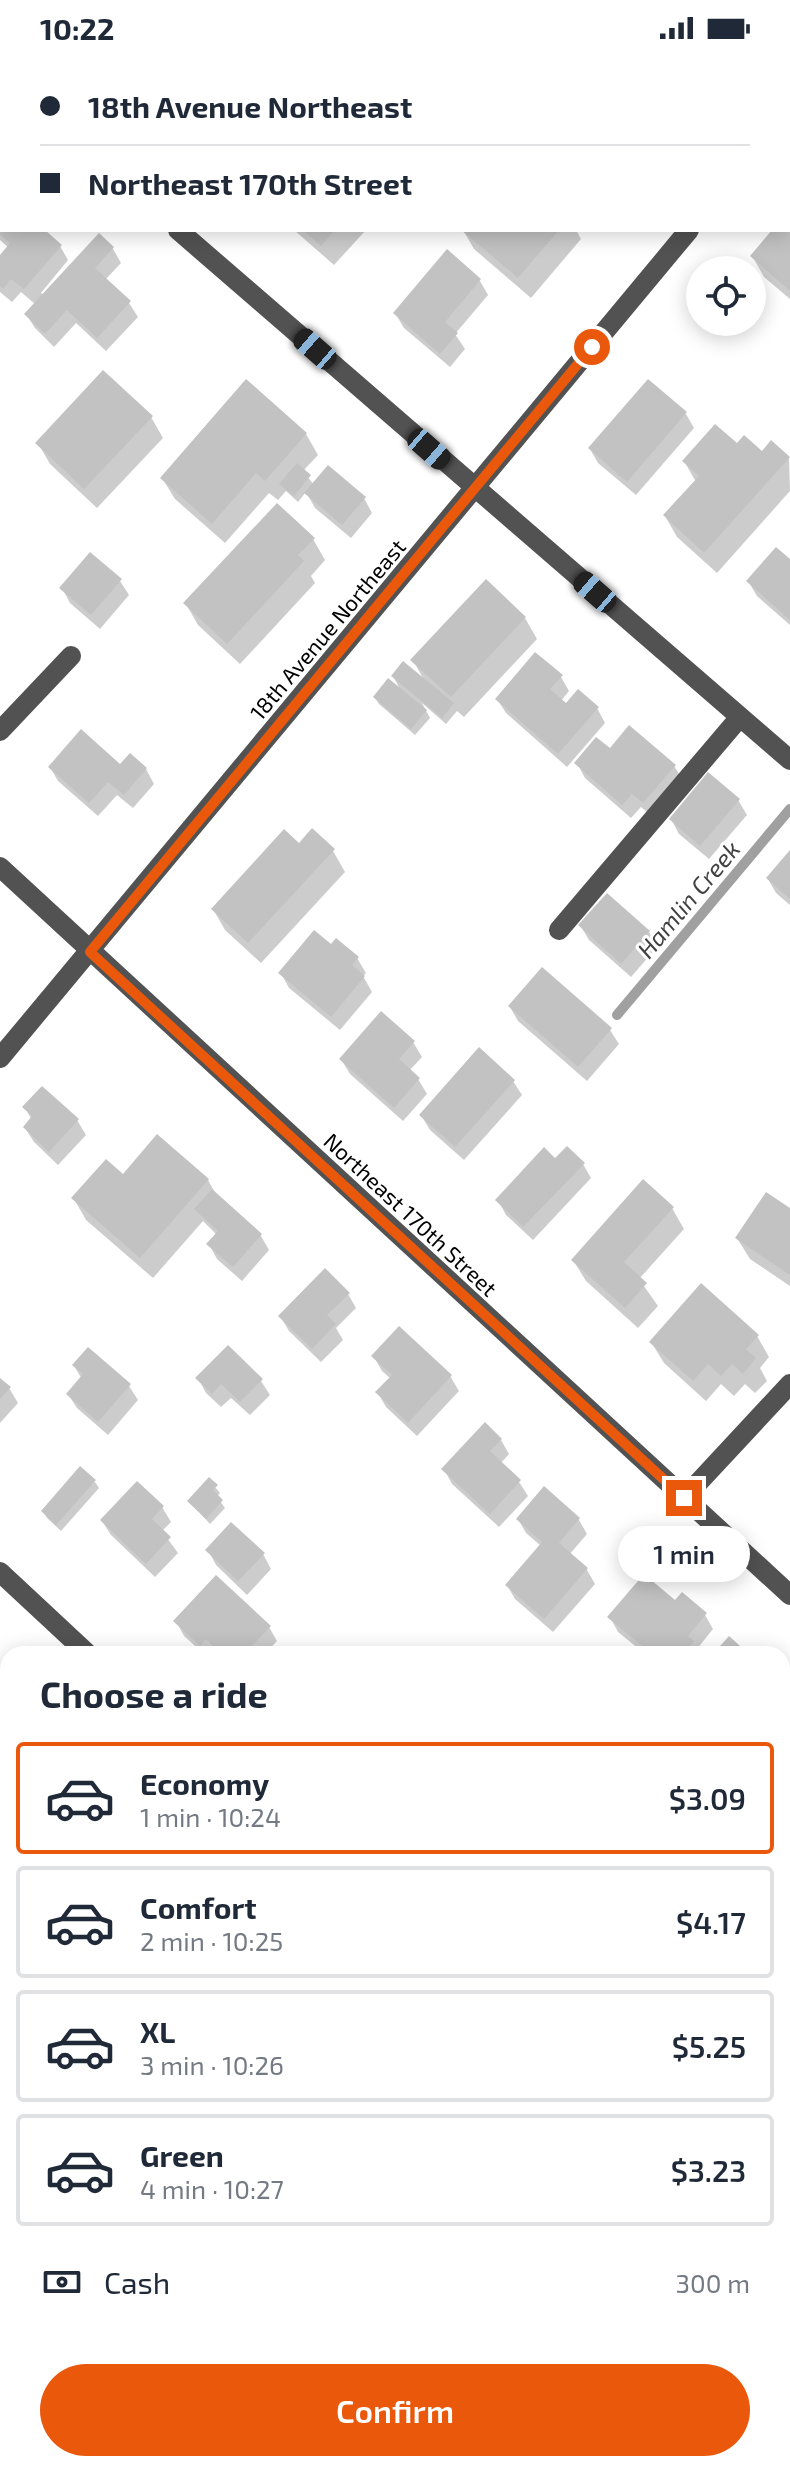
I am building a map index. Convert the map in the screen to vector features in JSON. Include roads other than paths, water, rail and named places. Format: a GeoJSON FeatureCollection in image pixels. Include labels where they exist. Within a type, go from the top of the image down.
{"type":"FeatureCollection","features":[{"type":"Feature","properties":{"kind":"street"},"geometry":{"type":"LineString","coordinates":[[180,232],[790,760]]}},
{"type":"Feature","properties":{"kind":"street","name":"18th Avenue Northeast"},"geometry":{"type":"LineString","coordinates":[[0,1058],[687,232]]}},
{"type":"Feature","properties":{"kind":"street"},"geometry":{"type":"LineString","coordinates":[[0,731],[71,656]]}},
{"type":"Feature","properties":{"kind":"street"},"geometry":{"type":"LineString","coordinates":[[559,930],[740,717]]}},
{"type":"Feature","properties":{"kind":"street","name":"Northeast 170th Street"},"geometry":{"type":"LineString","coordinates":[[0,867],[790,1595]]}},
{"type":"Feature","properties":{"kind":"street"},"geometry":{"type":"LineString","coordinates":[[684,1498],[790,1384]]}},
{"type":"Feature","properties":{"kind":"street"},"geometry":{"type":"LineString","coordinates":[[0,1572],[79,1646]]}},
{"type":"Feature","properties":{"kind":"waterway","name":"Hamlin Creek"},"geometry":{"type":"LineString","coordinates":[[617,1015],[790,809]]}}]}
